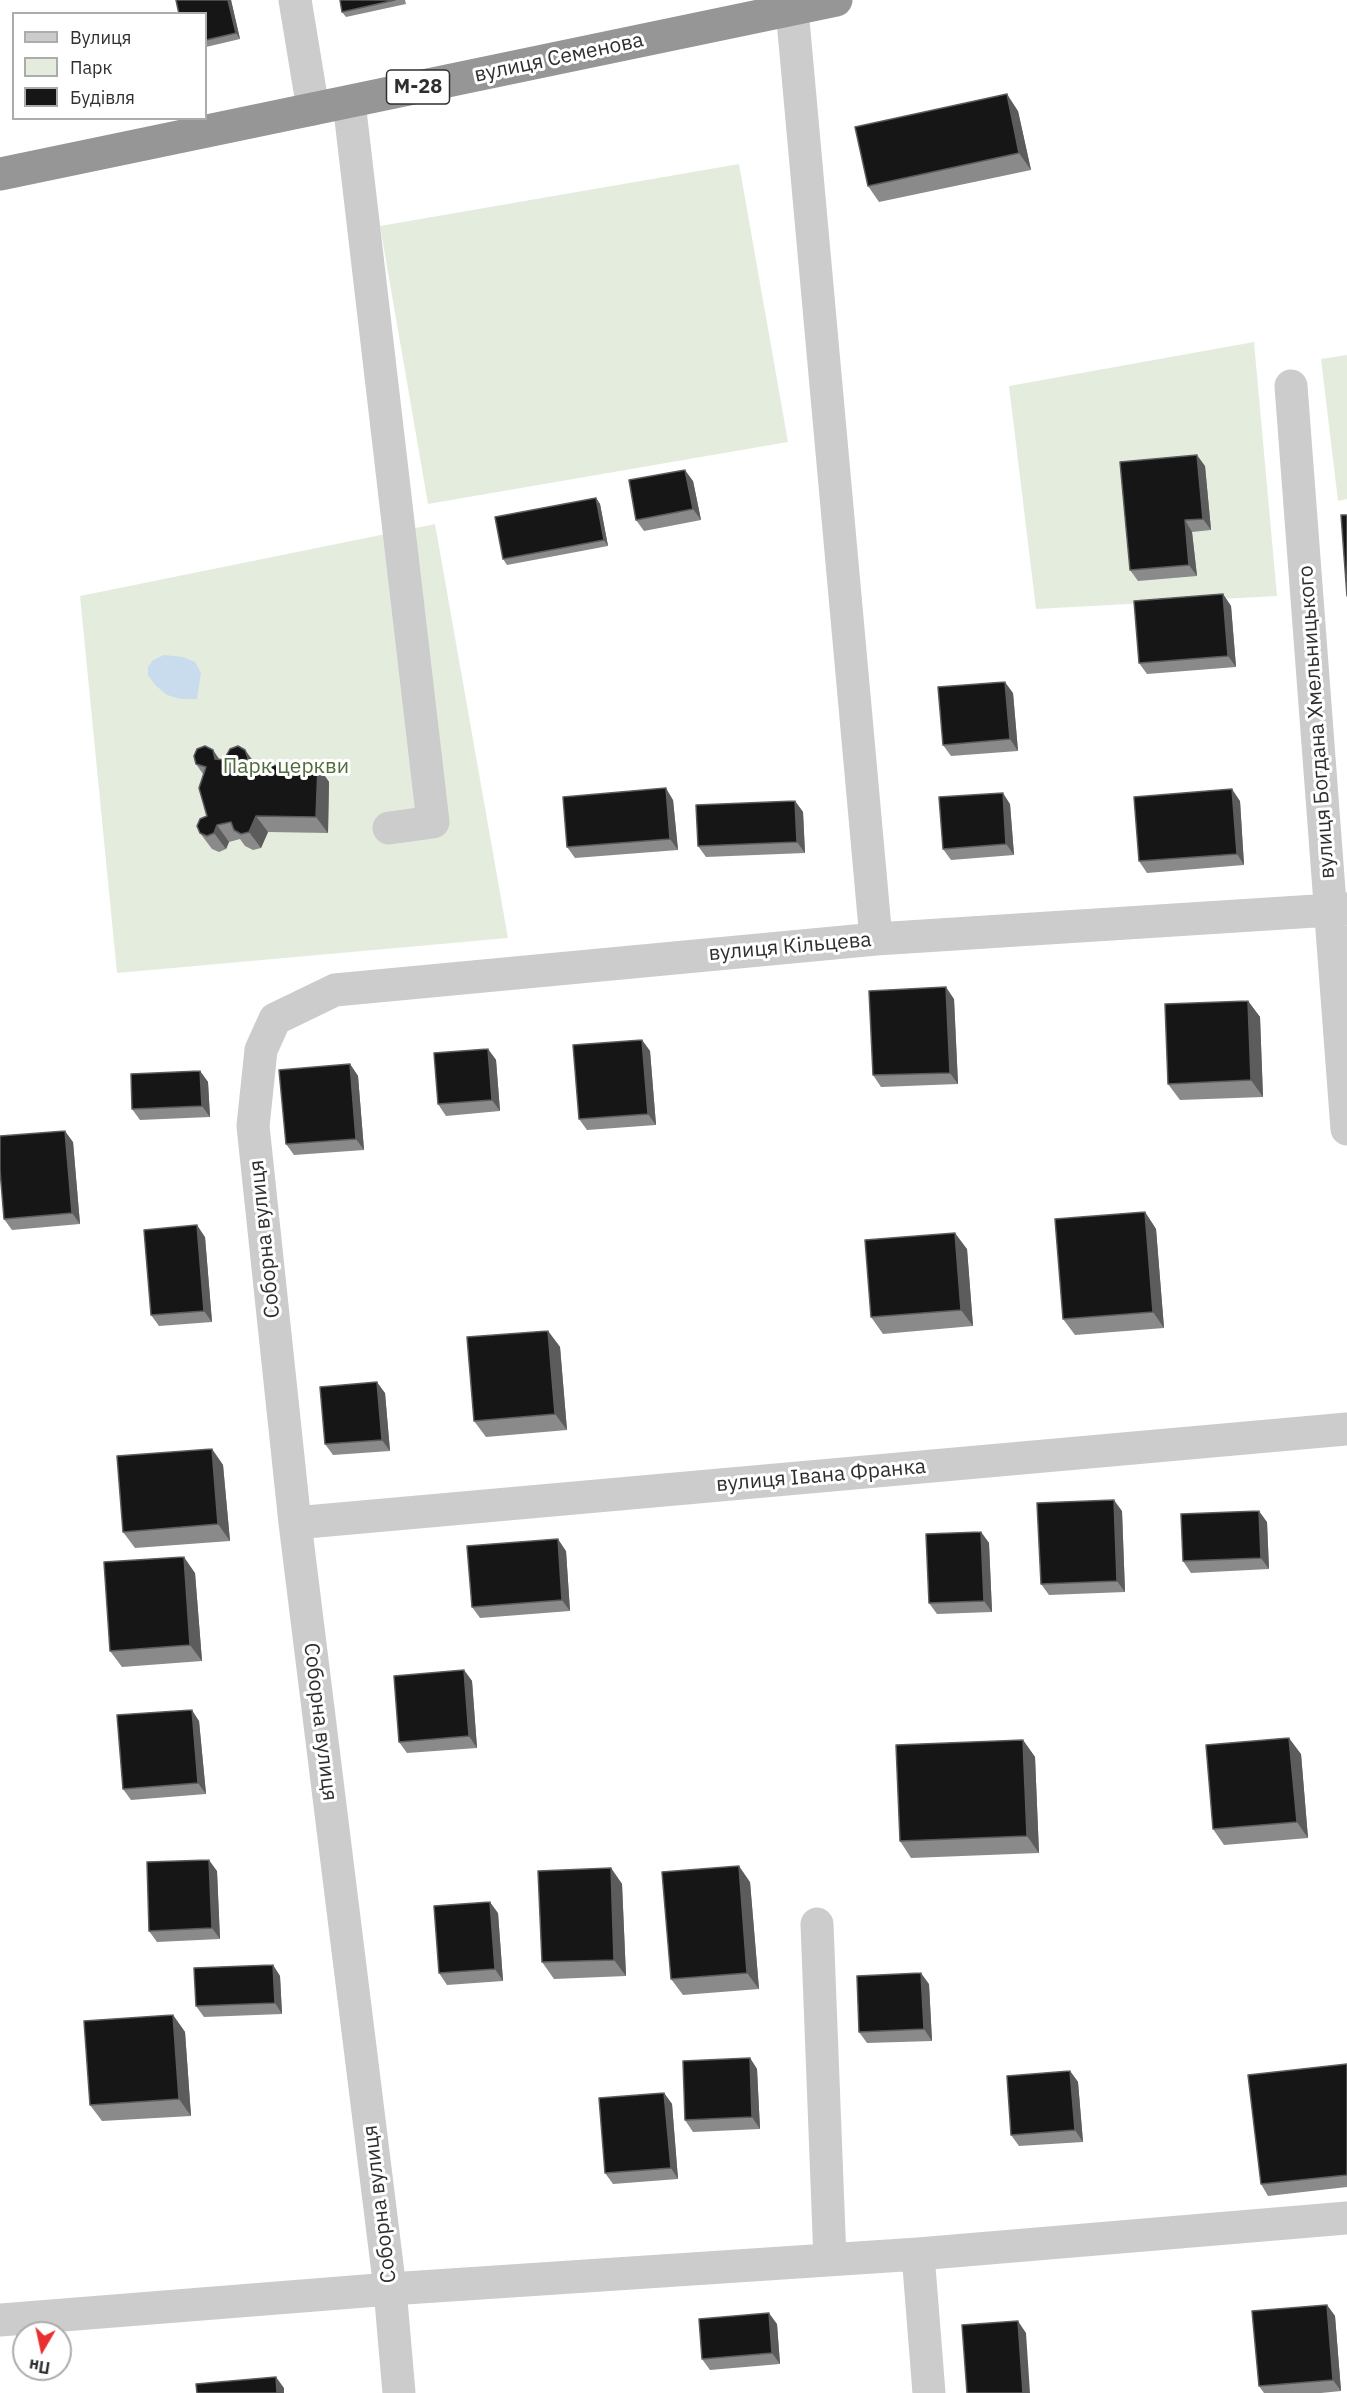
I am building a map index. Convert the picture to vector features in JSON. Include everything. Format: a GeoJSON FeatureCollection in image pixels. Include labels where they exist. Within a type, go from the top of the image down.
{"type":"FeatureCollection","features":[{"type":"Feature","properties":{"kind":"highway","name":"вулиця Семенова"},"geometry":{"type":"LineString","coordinates":[[0,174],[836,0]]}},
{"type":"Feature","properties":{"kind":"street"},"geometry":{"type":"LineString","coordinates":[[295,0],[313,109]]}},
{"type":"Feature","properties":{"kind":"street"},"geometry":{"type":"LineString","coordinates":[[792,9],[876,939]]}},
{"type":"Feature","properties":{"kind":"street"},"geometry":{"type":"LineString","coordinates":[[349,102],[432,822],[389,828]]}},
{"type":"Feature","properties":{"kind":"street","name":"вулиця Богдана Хмельницького"},"geometry":{"type":"LineString","coordinates":[[1291,386],[1339,909],[1347,1129]]}},
{"type":"Feature","properties":{"kind":"street","name":"вулиця Кільцева"},"geometry":{"type":"LineString","coordinates":[[261,1050],[275,1019],[335,990],[876,939],[1339,909]]}},
{"type":"Feature","properties":{"kind":"street","name":"Соборна вулиця"},"geometry":{"type":"LineString","coordinates":[[261,1050],[253,1126],[296,1523],[390,2289],[399,2393]]}},
{"type":"Feature","properties":{"kind":"street","name":"вулиця Івана Франка"},"geometry":{"type":"LineString","coordinates":[[296,1523],[1347,1429]]}},
{"type":"Feature","properties":{"kind":"street"},"geometry":{"type":"LineString","coordinates":[[817,1924],[830,2260]]}},
{"type":"Feature","properties":{"kind":"street"},"geometry":{"type":"LineString","coordinates":[[0,2320],[390,2289],[918,2254],[1347,2218]]}},
{"type":"Feature","properties":{"kind":"street"},"geometry":{"type":"LineString","coordinates":[[918,2254],[929,2393]]}},
{"type":"Feature","properties":{"kind":"green space"},"geometry":{"type":"Polygon","coordinates":[[[739,164],[788,442],[428,504],[380,226],[739,164]]]}},
{"type":"Feature","properties":{"kind":"green space"},"geometry":{"type":"Polygon","coordinates":[[[1254,342],[1277,596],[1036,609],[1009,386],[1254,342]]]}},
{"type":"Feature","properties":{"kind":"green space"},"geometry":{"type":"Polygon","coordinates":[[[1347,355],[1347,499],[1338,501],[1321,359],[1347,355]]]}},
{"type":"Feature","properties":{"kind":"green space","name":"Парк церкви"},"geometry":{"type":"Polygon","coordinates":[[[435,524],[508,938],[117,973],[80,596],[435,524]]]}},
{"type":"Feature","properties":{"kind":"water"},"geometry":{"type":"Polygon","coordinates":[[[164,655],[183,657],[195,662],[201,673],[197,699],[181,699],[167,695],[155,685],[148,675],[148,667],[153,660],[164,655]]]}},
{"type":"Feature","properties":{"kind":"building"},"geometry":{"type":"Polygon","coordinates":[[[176,0],[228,0],[236,33],[207,40],[207,12],[179,12],[176,0]]]}},
{"type":"Feature","properties":{"kind":"building"},"geometry":{"type":"Polygon","coordinates":[[[340,0],[395,0],[342,12],[340,0]]]}},
{"type":"Feature","properties":{"kind":"building"},"geometry":{"type":"Polygon","coordinates":[[[1007,94],[1019,153],[868,186],[855,127],[1007,94]]]}},
{"type":"Feature","properties":{"kind":"building"},"geometry":{"type":"Polygon","coordinates":[[[1197,455],[1203,519],[1185,520],[1189,565],[1130,570],[1120,462],[1197,455]]]}},
{"type":"Feature","properties":{"kind":"building"},"geometry":{"type":"Polygon","coordinates":[[[685,470],[693,509],[636,520],[629,480],[685,470]]]}},
{"type":"Feature","properties":{"kind":"building"},"geometry":{"type":"Polygon","coordinates":[[[596,498],[604,540],[503,559],[495,517],[596,498]]]}},
{"type":"Feature","properties":{"kind":"building"},"geometry":{"type":"Polygon","coordinates":[[[1341,515],[1347,515],[1347,596],[1341,515]]]}},
{"type":"Feature","properties":{"kind":"building"},"geometry":{"type":"Polygon","coordinates":[[[1223,594],[1228,656],[1139,663],[1134,601],[1223,594]]]}},
{"type":"Feature","properties":{"kind":"building"},"geometry":{"type":"Polygon","coordinates":[[[1005,682],[1010,739],[943,745],[938,687],[1005,682]]]}},
{"type":"Feature","properties":{"kind":"building"},"geometry":{"type":"Polygon","coordinates":[[[205,746],[213,750],[215,759],[227,760],[226,756],[230,749],[238,746],[245,750],[248,758],[244,765],[318,766],[316,817],[256,816],[249,832],[241,834],[234,830],[231,822],[217,825],[214,833],[207,836],[200,833],[197,826],[200,819],[207,816],[199,788],[206,767],[196,764],[194,756],[197,749],[205,746]]]}},
{"type":"Feature","properties":{"kind":"building"},"geometry":{"type":"Polygon","coordinates":[[[666,788],[670,839],[567,847],[563,797],[666,788]]]}},
{"type":"Feature","properties":{"kind":"building"},"geometry":{"type":"Polygon","coordinates":[[[1232,789],[1237,854],[1139,861],[1134,797],[1232,789]]]}},
{"type":"Feature","properties":{"kind":"building"},"geometry":{"type":"Polygon","coordinates":[[[1003,793],[1006,844],[943,849],[939,797],[1003,793]]]}},
{"type":"Feature","properties":{"kind":"building"},"geometry":{"type":"Polygon","coordinates":[[[795,801],[797,842],[698,846],[696,805],[795,801]]]}},
{"type":"Feature","properties":{"kind":"building"},"geometry":{"type":"Polygon","coordinates":[[[946,987],[950,1073],[873,1075],[869,991],[946,987]]]}},
{"type":"Feature","properties":{"kind":"building"},"geometry":{"type":"Polygon","coordinates":[[[1248,1001],[1251,1080],[1168,1084],[1165,1004],[1248,1001]]]}},
{"type":"Feature","properties":{"kind":"building"},"geometry":{"type":"Polygon","coordinates":[[[642,1040],[648,1114],[579,1119],[573,1045],[642,1040]]]}},
{"type":"Feature","properties":{"kind":"building"},"geometry":{"type":"Polygon","coordinates":[[[488,1049],[492,1100],[438,1104],[434,1053],[488,1049]]]}},
{"type":"Feature","properties":{"kind":"building"},"geometry":{"type":"Polygon","coordinates":[[[350,1064],[356,1139],[286,1144],[279,1070],[350,1064]]]}},
{"type":"Feature","properties":{"kind":"building"},"geometry":{"type":"Polygon","coordinates":[[[200,1071],[202,1106],[132,1109],[131,1074],[200,1071]]]}},
{"type":"Feature","properties":{"kind":"building"},"geometry":{"type":"Polygon","coordinates":[[[65,1131],[72,1213],[4,1219],[0,1136],[65,1131]]]}},
{"type":"Feature","properties":{"kind":"building"},"geometry":{"type":"Polygon","coordinates":[[[1145,1212],[1153,1312],[1063,1319],[1055,1219],[1145,1212]]]}},
{"type":"Feature","properties":{"kind":"building"},"geometry":{"type":"Polygon","coordinates":[[[197,1225],[204,1311],[151,1315],[144,1230],[197,1225]]]}},
{"type":"Feature","properties":{"kind":"building"},"geometry":{"type":"Polygon","coordinates":[[[955,1233],[961,1310],[871,1317],[865,1240],[955,1233]]]}},
{"type":"Feature","properties":{"kind":"building"},"geometry":{"type":"Polygon","coordinates":[[[548,1331],[555,1414],[474,1421],[467,1337],[548,1331]]]}},
{"type":"Feature","properties":{"kind":"building"},"geometry":{"type":"Polygon","coordinates":[[[377,1382],[382,1440],[325,1444],[320,1387],[377,1382]]]}},
{"type":"Feature","properties":{"kind":"building"},"geometry":{"type":"Polygon","coordinates":[[[212,1449],[218,1524],[123,1532],[117,1456],[212,1449]]]}},
{"type":"Feature","properties":{"kind":"building"},"geometry":{"type":"Polygon","coordinates":[[[1114,1500],[1117,1581],[1041,1584],[1037,1503],[1114,1500]]]}},
{"type":"Feature","properties":{"kind":"building"},"geometry":{"type":"Polygon","coordinates":[[[1259,1511],[1261,1558],[1183,1561],[1181,1514],[1259,1511]]]}},
{"type":"Feature","properties":{"kind":"building"},"geometry":{"type":"Polygon","coordinates":[[[981,1532],[984,1601],[929,1603],[926,1534],[981,1532]]]}},
{"type":"Feature","properties":{"kind":"building"},"geometry":{"type":"Polygon","coordinates":[[[558,1539],[562,1600],[472,1607],[467,1546],[558,1539]]]}},
{"type":"Feature","properties":{"kind":"building"},"geometry":{"type":"Polygon","coordinates":[[[184,1557],[190,1645],[110,1651],[104,1562],[184,1557]]]}},
{"type":"Feature","properties":{"kind":"building"},"geometry":{"type":"Polygon","coordinates":[[[464,1670],[469,1736],[399,1742],[394,1676],[464,1670]]]}},
{"type":"Feature","properties":{"kind":"building"},"geometry":{"type":"Polygon","coordinates":[[[192,1710],[198,1783],[123,1789],[117,1715],[192,1710]]]}},
{"type":"Feature","properties":{"kind":"building"},"geometry":{"type":"Polygon","coordinates":[[[1289,1738],[1297,1822],[1213,1829],[1206,1745],[1289,1738]]]}},
{"type":"Feature","properties":{"kind":"building"},"geometry":{"type":"Polygon","coordinates":[[[1023,1740],[1027,1836],[900,1841],[896,1745],[1023,1740]]]}},
{"type":"Feature","properties":{"kind":"building"},"geometry":{"type":"Polygon","coordinates":[[[209,1860],[212,1928],[149,1931],[147,1862],[209,1860]]]}},
{"type":"Feature","properties":{"kind":"building"},"geometry":{"type":"Polygon","coordinates":[[[739,1866],[747,1973],[671,1979],[662,1872],[739,1866]]]}},
{"type":"Feature","properties":{"kind":"building"},"geometry":{"type":"Polygon","coordinates":[[[611,1868],[614,1960],[542,1962],[538,1871],[611,1868]]]}},
{"type":"Feature","properties":{"kind":"building"},"geometry":{"type":"Polygon","coordinates":[[[490,1902],[495,1969],[439,1973],[434,1906],[490,1902]]]}},
{"type":"Feature","properties":{"kind":"building"},"geometry":{"type":"Polygon","coordinates":[[[273,1965],[275,2003],[196,2006],[194,1968],[273,1965]]]}},
{"type":"Feature","properties":{"kind":"building"},"geometry":{"type":"Polygon","coordinates":[[[921,1973],[924,2029],[859,2032],[857,1976],[921,1973]]]}},
{"type":"Feature","properties":{"kind":"building"},"geometry":{"type":"Polygon","coordinates":[[[173,2015],[179,2099],[90,2105],[84,2021],[173,2015]]]}},
{"type":"Feature","properties":{"kind":"building"},"geometry":{"type":"Polygon","coordinates":[[[750,2058],[752,2117],[685,2120],[683,2061],[750,2058]]]}},
{"type":"Feature","properties":{"kind":"building"},"geometry":{"type":"Polygon","coordinates":[[[1347,2064],[1347,2175],[1261,2184],[1248,2075],[1347,2064]]]}},
{"type":"Feature","properties":{"kind":"building"},"geometry":{"type":"Polygon","coordinates":[[[1070,2071],[1075,2130],[1011,2135],[1007,2076],[1070,2071]]]}},
{"type":"Feature","properties":{"kind":"building"},"geometry":{"type":"Polygon","coordinates":[[[664,2093],[671,2168],[605,2173],[599,2098],[664,2093]]]}},
{"type":"Feature","properties":{"kind":"building"},"geometry":{"type":"Polygon","coordinates":[[[1327,2305],[1333,2380],[1259,2386],[1252,2311],[1327,2305]]]}},
{"type":"Feature","properties":{"kind":"building"},"geometry":{"type":"Polygon","coordinates":[[[769,2313],[772,2353],[702,2359],[699,2319],[769,2313]]]}},
{"type":"Feature","properties":{"kind":"building"},"geometry":{"type":"Polygon","coordinates":[[[1018,2321],[1023,2393],[967,2393],[962,2325],[1018,2321]]]}},
{"type":"Feature","properties":{"kind":"building"},"geometry":{"type":"Polygon","coordinates":[[[276,2377],[277,2393],[197,2393],[196,2384],[276,2377]]]}}]}
